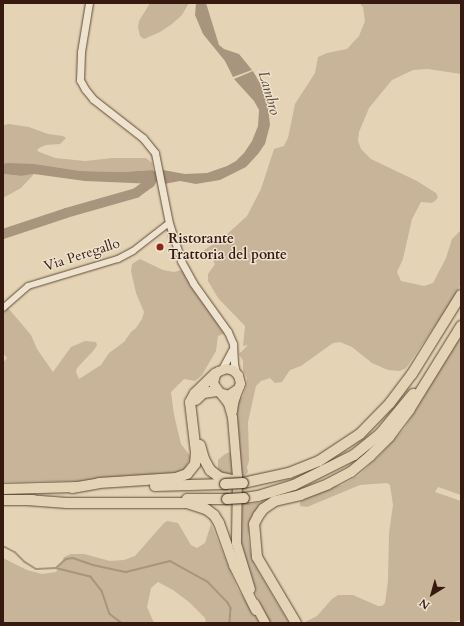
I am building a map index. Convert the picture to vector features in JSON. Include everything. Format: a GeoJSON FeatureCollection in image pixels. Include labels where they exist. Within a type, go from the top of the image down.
{"type":"FeatureCollection","features":[{"type":"Feature","properties":{"kind":"highway"},"geometry":{"type":"LineString","coordinates":[[3,489],[229,482],[244,481],[289,473],[319,460],[360,434],[390,403],[412,374],[461,295]]}},
{"type":"Feature","properties":{"kind":"highway"},"geometry":{"type":"LineString","coordinates":[[3,500],[227,499],[258,496],[294,485],[347,459],[368,445],[389,424],[409,400],[461,325]]}},
{"type":"Feature","properties":{"kind":"highway"},"geometry":{"type":"LineString","coordinates":[[294,622],[257,557],[254,524],[258,516],[263,509],[275,501],[300,495],[334,481],[350,472],[370,456],[389,437],[409,410],[461,325]]}},
{"type":"Feature","properties":{"kind":"highway"},"geometry":{"type":"LineString","coordinates":[[72,488],[99,483],[176,478],[187,474],[195,464],[196,453],[190,402],[195,393],[219,372]]}},
{"type":"Feature","properties":{"kind":"highway"},"geometry":{"type":"LineString","coordinates":[[219,392],[203,394],[196,400],[195,404],[201,453],[206,465],[215,474],[229,482]]}},
{"type":"Feature","properties":{"kind":"highway"},"geometry":{"type":"LineString","coordinates":[[27,500],[75,503],[187,503],[206,509],[219,523],[234,564],[256,610]]}},
{"type":"Feature","properties":{"kind":"main road"},"geometry":{"type":"LineString","coordinates":[[232,417],[228,403],[213,383],[219,372],[230,369],[236,372],[240,379],[232,402],[236,476],[236,543],[256,610],[264,623]]}},
{"type":"Feature","properties":{"kind":"main road"},"geometry":{"type":"LineString","coordinates":[[219,392],[228,395],[237,389]]}},
{"type":"Feature","properties":{"kind":"street"},"geometry":{"type":"LineString","coordinates":[[89,3],[81,52],[80,80],[93,99],[143,138],[155,153],[168,223],[181,261],[193,283],[220,320],[233,344],[233,360],[236,372]]}},
{"type":"Feature","properties":{"kind":"street","name":"Via Peregallo"},"geometry":{"type":"LineString","coordinates":[[4,304],[28,286],[118,259],[133,251],[168,223]]}},
{"type":"Feature","properties":{"kind":"street"},"geometry":{"type":"LineString","coordinates":[[219,372],[231,354],[233,344]]}},
{"type":"Feature","properties":{"kind":"shaded area"},"geometry":{"type":"Polygon","coordinates":[[[150,3],[189,3],[182,15],[172,24],[160,32],[144,39],[140,36],[138,27],[139,21],[150,3]]]}},
{"type":"Feature","properties":{"kind":"shaded area"},"geometry":{"type":"Polygon","coordinates":[[[196,3],[206,3],[219,45],[224,49],[239,54],[252,70],[233,77],[225,61],[203,34],[195,15],[196,3]]]}},
{"type":"Feature","properties":{"kind":"shaded area"},"geometry":{"type":"Polygon","coordinates":[[[359,3],[461,3],[461,74],[428,69],[413,70],[392,80],[369,108],[359,132],[358,141],[361,149],[371,159],[417,181],[436,193],[438,197],[432,203],[421,202],[412,219],[403,259],[397,272],[401,281],[424,286],[433,283],[446,258],[452,239],[461,230],[461,284],[447,308],[406,368],[400,371],[388,370],[372,363],[352,347],[340,342],[333,343],[301,366],[290,370],[282,382],[275,383],[270,378],[261,381],[256,386],[248,422],[248,472],[245,476],[239,478],[221,475],[218,469],[218,460],[225,454],[238,449],[236,403],[243,396],[247,378],[243,370],[243,361],[239,354],[248,345],[243,346],[245,326],[218,298],[208,281],[208,274],[215,264],[211,257],[200,255],[195,256],[223,238],[247,216],[261,189],[274,149],[284,146],[288,138],[295,104],[315,73],[318,57],[327,53],[347,49],[359,36],[365,21],[363,7],[359,3]]]}},
{"type":"Feature","properties":{"kind":"shaded area"},"geometry":{"type":"Polygon","coordinates":[[[253,71],[263,89],[268,107],[270,125],[265,144],[258,154],[246,167],[220,180],[196,184],[180,181],[164,184],[163,170],[185,174],[207,173],[227,166],[236,161],[244,153],[252,141],[258,126],[259,110],[254,101],[234,79],[253,71]]]}},
{"type":"Feature","properties":{"kind":"shaded area"},"geometry":{"type":"Polygon","coordinates":[[[9,124],[29,127],[48,134],[63,136],[66,138],[60,144],[46,145],[39,148],[37,151],[55,158],[85,161],[113,158],[146,158],[152,163],[153,170],[122,172],[81,171],[35,164],[3,164],[3,125],[9,124]]]}},
{"type":"Feature","properties":{"kind":"shaded area"},"geometry":{"type":"Polygon","coordinates":[[[3,164],[35,164],[81,171],[122,172],[153,170],[155,184],[85,181],[34,174],[21,176],[3,174],[3,164]]]}},
{"type":"Feature","properties":{"kind":"shaded area"},"geometry":{"type":"Polygon","coordinates":[[[3,174],[20,176],[34,174],[21,188],[3,198],[3,174]]]}},
{"type":"Feature","properties":{"kind":"shaded area"},"geometry":{"type":"Polygon","coordinates":[[[140,259],[163,270],[174,272],[186,269],[228,332],[218,336],[216,351],[202,375],[195,381],[184,379],[171,392],[174,415],[181,444],[191,457],[185,469],[178,475],[91,483],[70,481],[3,482],[3,363],[7,358],[3,353],[3,313],[8,308],[31,335],[37,349],[53,372],[71,347],[85,341],[96,342],[97,345],[94,350],[77,368],[76,372],[79,379],[101,365],[109,353],[124,342],[142,319],[144,312],[136,293],[131,271],[132,264],[140,259]]]}},
{"type":"Feature","properties":{"kind":"shaded area"},"geometry":{"type":"Polygon","coordinates":[[[461,337],[461,495],[438,487],[435,492],[461,501],[461,620],[449,623],[303,623],[317,616],[332,599],[338,595],[353,595],[378,606],[382,606],[385,603],[388,580],[389,533],[393,505],[390,485],[387,483],[360,485],[307,507],[300,506],[300,502],[309,495],[331,487],[342,485],[358,476],[380,455],[405,428],[452,349],[461,337]]]}},
{"type":"Feature","properties":{"kind":"shaded area"},"geometry":{"type":"Polygon","coordinates":[[[265,502],[251,518],[248,537],[250,550],[254,564],[289,623],[270,623],[268,620],[253,587],[239,541],[239,505],[265,502]]]}},
{"type":"Feature","properties":{"kind":"shaded area"},"geometry":{"type":"Polygon","coordinates":[[[167,521],[178,523],[191,545],[197,548],[205,543],[211,524],[237,588],[260,623],[206,623],[205,618],[189,602],[173,590],[158,582],[151,588],[147,607],[154,623],[3,623],[3,558],[27,570],[42,574],[56,572],[64,557],[71,554],[84,554],[110,561],[124,560],[135,556],[167,521]]]}},
{"type":"Feature","properties":{"kind":"waterway","name":"Lambro"},"geometry":{"type":"LineString","coordinates":[[3,234],[66,213],[136,193],[150,183],[154,176]]}},
{"type":"Feature","properties":{"kind":"waterway"},"geometry":{"type":"LineString","coordinates":[[3,546],[15,552],[25,562],[36,569],[56,568],[91,577],[102,591],[110,614],[122,623]]}},
{"type":"Feature","properties":{"kind":"waterway"},"geometry":{"type":"LineString","coordinates":[[56,568],[66,559],[73,558],[93,565],[126,572],[170,561],[208,582],[231,608],[230,623]]}},
{"type":"Feature","properties":{"kind":"place","name":"Ristorante Trattoria del ponte"},"geometry":{"type":"Point","coordinates":[160,247]}}]}
